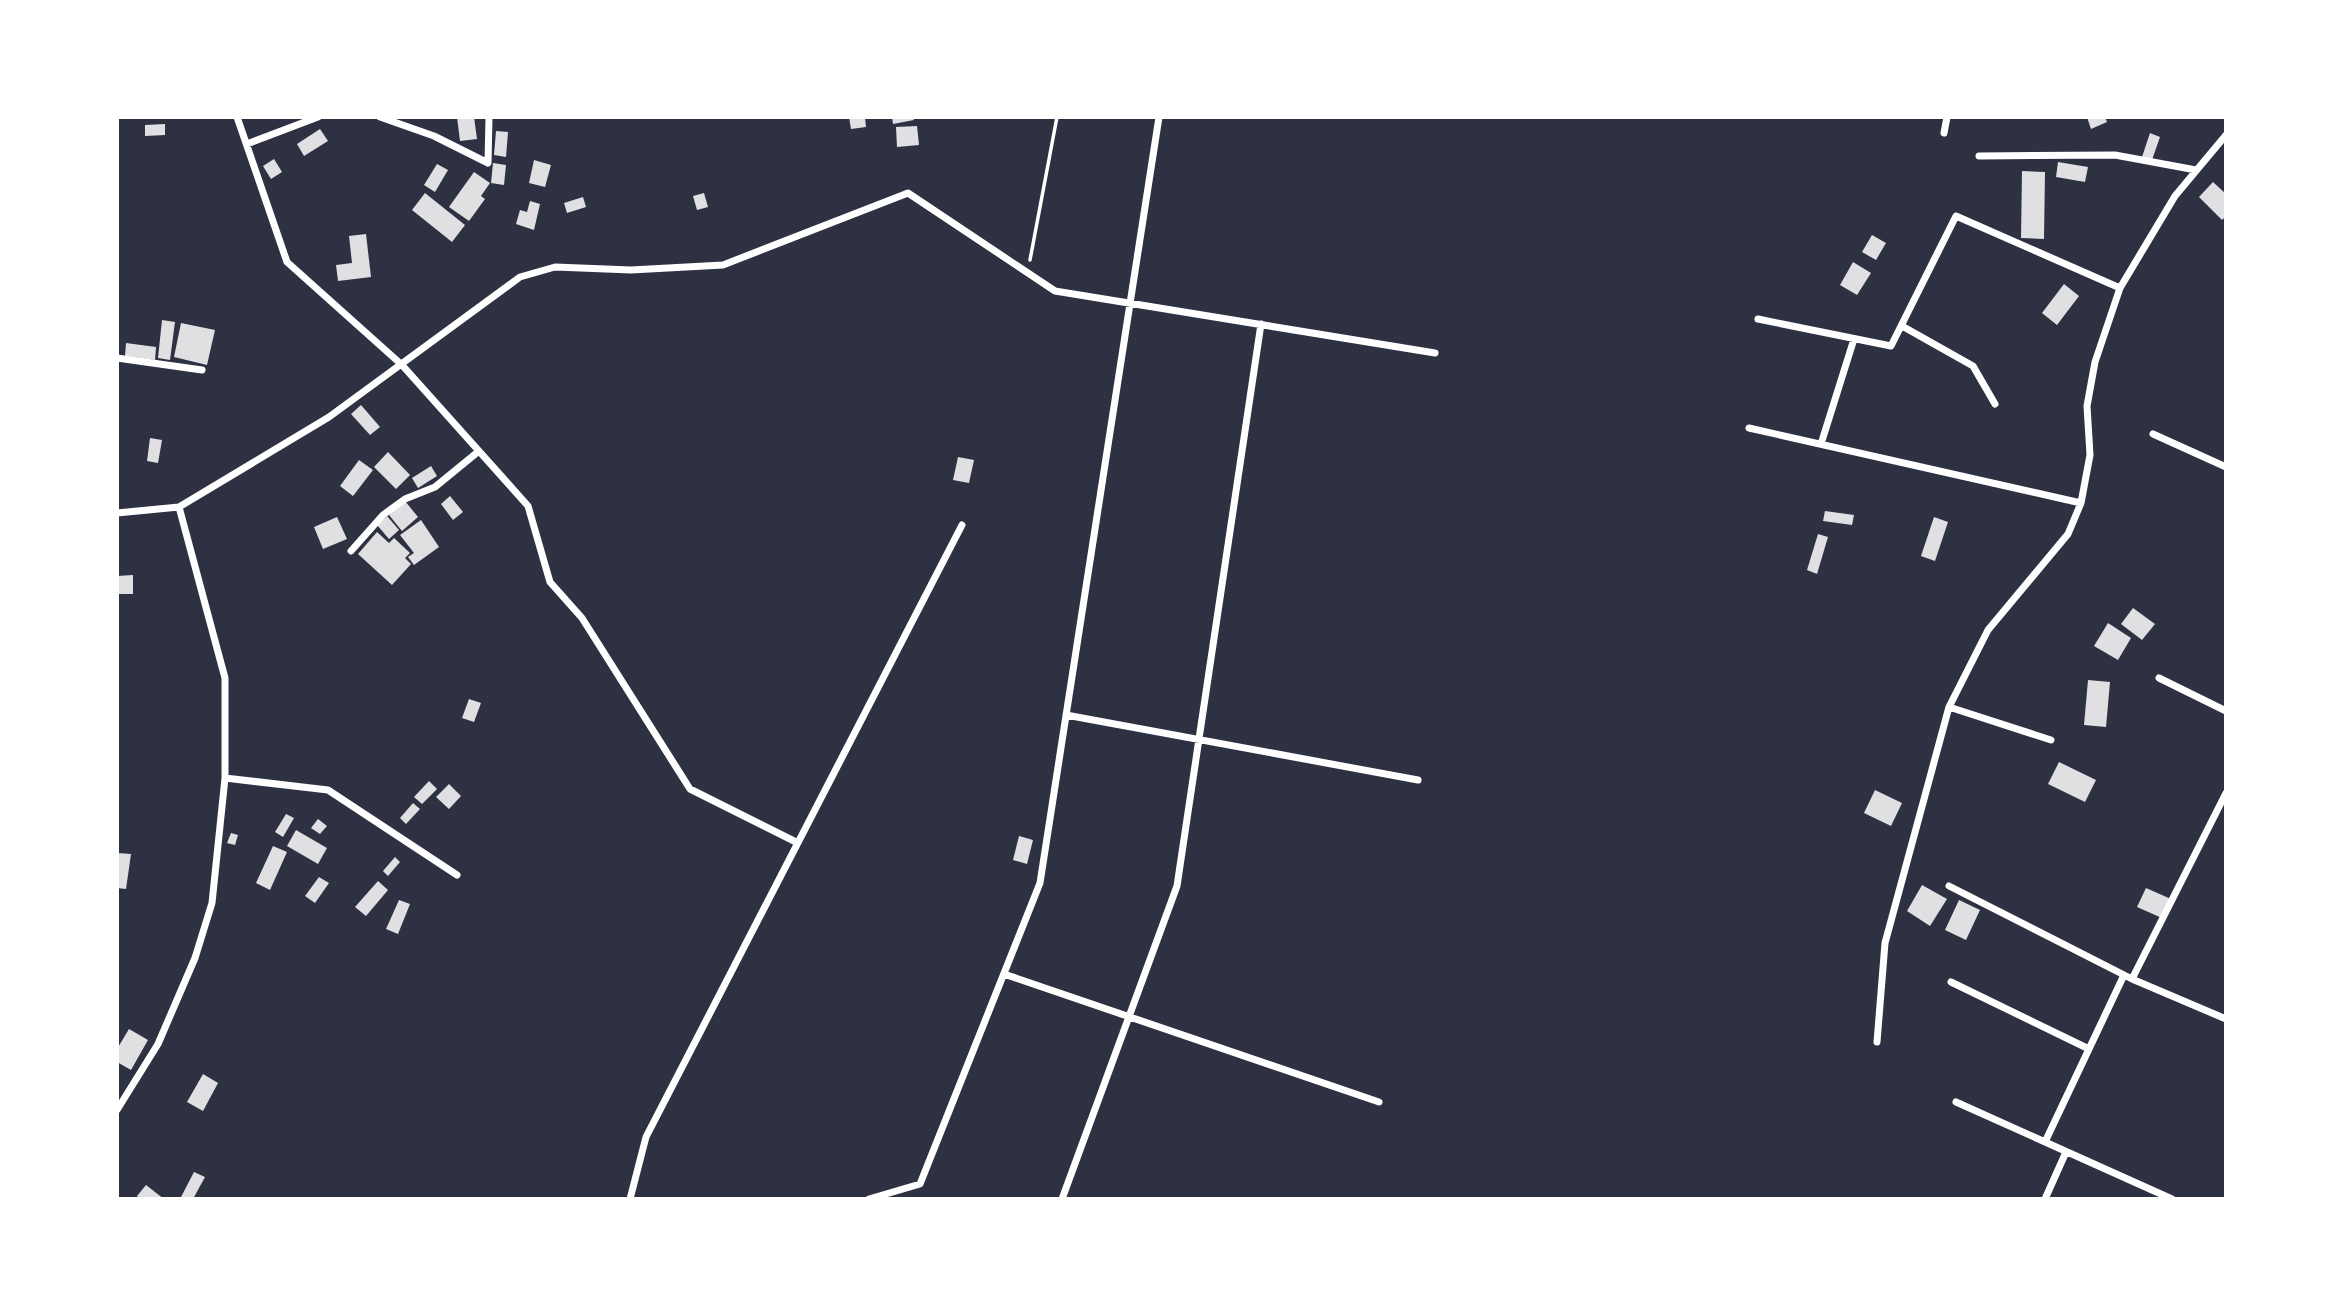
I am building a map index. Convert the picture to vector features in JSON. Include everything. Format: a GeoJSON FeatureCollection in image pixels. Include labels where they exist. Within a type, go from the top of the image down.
{"type":"FeatureCollection","features":[{"type":"Feature","properties":{"kind":"street"},"geometry":{"type":"LineString","coordinates":[[237,117],[287,262],[402,365],[528,506],[550,582],[582,618],[690,789],[798,843]]}},
{"type":"Feature","properties":{"kind":"street"},"geometry":{"type":"LineString","coordinates":[[247,144],[318,117]]}},
{"type":"Feature","properties":{"kind":"street"},"geometry":{"type":"LineString","coordinates":[[380,117],[434,136],[488,163],[489,117]]}},
{"type":"Feature","properties":{"kind":"street"},"geometry":{"type":"LineString","coordinates":[[869,1199],[920,1184],[1040,883],[1159,117]]}},
{"type":"Feature","properties":{"kind":"street"},"geometry":{"type":"LineString","coordinates":[[1944,133],[1947,117]]}},
{"type":"Feature","properties":{"kind":"street"},"geometry":{"type":"LineString","coordinates":[[1877,1042],[1885,943],[1949,708],[1989,630],[2068,534],[2081,503],[2090,456],[2087,406],[2095,362],[2120,288],[2175,196],[2226,135]]}},
{"type":"Feature","properties":{"kind":"street"},"geometry":{"type":"LineString","coordinates":[[1979,156],[2115,155],[2196,170]]}},
{"type":"Feature","properties":{"kind":"street"},"geometry":{"type":"LineString","coordinates":[[117,513],[179,508],[329,417],[520,277],[555,267],[631,270],[723,265],[908,193],[1055,291],[1436,353]]}},
{"type":"Feature","properties":{"kind":"street"},"geometry":{"type":"LineString","coordinates":[[1758,318],[1891,346],[1956,216],[2120,288]]}},
{"type":"Feature","properties":{"kind":"street"},"geometry":{"type":"LineString","coordinates":[[1062,1199],[1177,886],[1261,324]]}},
{"type":"Feature","properties":{"kind":"street"},"geometry":{"type":"LineString","coordinates":[[1902,326],[1973,366],[1995,404]]}},
{"type":"Feature","properties":{"kind":"street"},"geometry":{"type":"LineString","coordinates":[[1821,444],[1854,339]]}},
{"type":"Feature","properties":{"kind":"street"},"geometry":{"type":"LineString","coordinates":[[117,358],[202,370]]}},
{"type":"Feature","properties":{"kind":"street"},"geometry":{"type":"LineString","coordinates":[[1749,428],[2081,503]]}},
{"type":"Feature","properties":{"kind":"street"},"geometry":{"type":"LineString","coordinates":[[2153,433],[2226,467]]}},
{"type":"Feature","properties":{"kind":"street"},"geometry":{"type":"LineString","coordinates":[[351,551],[383,515],[405,499],[435,487],[479,451]]}},
{"type":"Feature","properties":{"kind":"street"},"geometry":{"type":"LineString","coordinates":[[117,1110],[158,1044],[195,958],[212,903],[225,778],[225,678],[179,508]]}},
{"type":"Feature","properties":{"kind":"street"},"geometry":{"type":"LineString","coordinates":[[631,1199],[646,1138],[962,525]]}},
{"type":"Feature","properties":{"kind":"street"},"geometry":{"type":"LineString","coordinates":[[2159,678],[2226,711]]}},
{"type":"Feature","properties":{"kind":"street"},"geometry":{"type":"LineString","coordinates":[[1949,708],[2051,740]]}},
{"type":"Feature","properties":{"kind":"street"},"geometry":{"type":"LineString","coordinates":[[1066,715],[1418,779]]}},
{"type":"Feature","properties":{"kind":"street"},"geometry":{"type":"LineString","coordinates":[[225,778],[328,790],[457,875]]}},
{"type":"Feature","properties":{"kind":"street"},"geometry":{"type":"LineString","coordinates":[[2133,979],[2226,793]]}},
{"type":"Feature","properties":{"kind":"street"},"geometry":{"type":"LineString","coordinates":[[1949,886],[2124,975],[2226,1019]]}},
{"type":"Feature","properties":{"kind":"street"},"geometry":{"type":"LineString","coordinates":[[1004,974],[1379,1102]]}},
{"type":"Feature","properties":{"kind":"street"},"geometry":{"type":"LineString","coordinates":[[2045,1142],[2124,975]]}},
{"type":"Feature","properties":{"kind":"street"},"geometry":{"type":"LineString","coordinates":[[1951,982],[2089,1049]]}},
{"type":"Feature","properties":{"kind":"street"},"geometry":{"type":"LineString","coordinates":[[1956,1102],[2172,1199]]}},
{"type":"Feature","properties":{"kind":"street"},"geometry":{"type":"LineString","coordinates":[[2045,1199],[2066,1152]]}},
{"type":"Feature","properties":{"kind":"path"},"geometry":{"type":"LineString","coordinates":[[1027,272],[1057,117]]}},
{"type":"Feature","properties":{"kind":"building"},"geometry":{"type":"Polygon","coordinates":[[[457,117],[474,117],[477,139],[460,141],[457,117]]]}},
{"type":"Feature","properties":{"kind":"building"},"geometry":{"type":"Polygon","coordinates":[[[849,117],[865,117],[866,127],[851,129],[849,117]]]}},
{"type":"Feature","properties":{"kind":"building"},"geometry":{"type":"Polygon","coordinates":[[[892,117],[913,117],[914,120],[893,124],[892,117]]]}},
{"type":"Feature","properties":{"kind":"building"},"geometry":{"type":"Polygon","coordinates":[[[2087,117],[2105,117],[2107,122],[2091,129],[2087,117]]]}},
{"type":"Feature","properties":{"kind":"building"},"geometry":{"type":"Polygon","coordinates":[[[165,124],[165,135],[145,136],[145,125],[165,124]]]}},
{"type":"Feature","properties":{"kind":"building"},"geometry":{"type":"Polygon","coordinates":[[[917,126],[919,145],[897,147],[896,127],[917,126]]]}},
{"type":"Feature","properties":{"kind":"building"},"geometry":{"type":"Polygon","coordinates":[[[320,129],[328,141],[304,156],[297,144],[320,129]]]}},
{"type":"Feature","properties":{"kind":"building"},"geometry":{"type":"Polygon","coordinates":[[[496,131],[508,132],[506,157],[494,155],[496,131]]]}},
{"type":"Feature","properties":{"kind":"building"},"geometry":{"type":"Polygon","coordinates":[[[2150,133],[2160,137],[2152,160],[2142,157],[2150,133]]]}},
{"type":"Feature","properties":{"kind":"building"},"geometry":{"type":"Polygon","coordinates":[[[274,159],[282,172],[271,179],[263,166],[274,159]]]}},
{"type":"Feature","properties":{"kind":"building"},"geometry":{"type":"Polygon","coordinates":[[[534,160],[551,165],[545,187],[529,183],[534,160]]]}},
{"type":"Feature","properties":{"kind":"building"},"geometry":{"type":"Polygon","coordinates":[[[2058,162],[2088,167],[2085,182],[2056,177],[2058,162]]]}},
{"type":"Feature","properties":{"kind":"building"},"geometry":{"type":"Polygon","coordinates":[[[493,163],[506,165],[504,185],[491,183],[493,163]]]}},
{"type":"Feature","properties":{"kind":"building"},"geometry":{"type":"Polygon","coordinates":[[[437,164],[448,170],[435,192],[424,185],[437,164]]]}},
{"type":"Feature","properties":{"kind":"building"},"geometry":{"type":"Polygon","coordinates":[[[2022,171],[2045,172],[2044,239],[2021,238],[2022,171]]]}},
{"type":"Feature","properties":{"kind":"building"},"geometry":{"type":"Polygon","coordinates":[[[474,172],[490,183],[481,196],[485,199],[469,221],[449,207],[474,172]]]}},
{"type":"Feature","properties":{"kind":"building"},"geometry":{"type":"Polygon","coordinates":[[[2213,182],[2226,194],[2226,216],[2222,220],[2199,197],[2213,182]]]}},
{"type":"Feature","properties":{"kind":"building"},"geometry":{"type":"Polygon","coordinates":[[[425,193],[465,225],[452,242],[412,210],[425,193]]]}},
{"type":"Feature","properties":{"kind":"building"},"geometry":{"type":"Polygon","coordinates":[[[704,193],[708,207],[697,210],[693,196],[704,193]]]}},
{"type":"Feature","properties":{"kind":"building"},"geometry":{"type":"Polygon","coordinates":[[[583,197],[586,207],[567,213],[564,203],[583,197]]]}},
{"type":"Feature","properties":{"kind":"building"},"geometry":{"type":"Polygon","coordinates":[[[530,201],[540,204],[534,230],[516,224],[520,210],[527,212],[530,201]]]}},
{"type":"Feature","properties":{"kind":"building"},"geometry":{"type":"Polygon","coordinates":[[[366,234],[371,277],[338,281],[336,265],[352,263],[349,236],[366,234]]]}},
{"type":"Feature","properties":{"kind":"building"},"geometry":{"type":"Polygon","coordinates":[[[1872,235],[1886,243],[1876,260],[1862,252],[1872,235]]]}},
{"type":"Feature","properties":{"kind":"building"},"geometry":{"type":"Polygon","coordinates":[[[1853,262],[1871,273],[1857,295],[1840,285],[1853,262]]]}},
{"type":"Feature","properties":{"kind":"building"},"geometry":{"type":"Polygon","coordinates":[[[2064,284],[2079,296],[2057,325],[2042,313],[2064,284]]]}},
{"type":"Feature","properties":{"kind":"building"},"geometry":{"type":"Polygon","coordinates":[[[162,320],[175,322],[170,360],[158,358],[162,320]]]}},
{"type":"Feature","properties":{"kind":"building"},"geometry":{"type":"Polygon","coordinates":[[[181,323],[215,330],[207,365],[174,357],[181,323]]]}},
{"type":"Feature","properties":{"kind":"building"},"geometry":{"type":"Polygon","coordinates":[[[126,343],[156,347],[155,360],[125,356],[126,343]]]}},
{"type":"Feature","properties":{"kind":"building"},"geometry":{"type":"Polygon","coordinates":[[[361,405],[380,427],[370,435],[351,414],[361,405]]]}},
{"type":"Feature","properties":{"kind":"building"},"geometry":{"type":"Polygon","coordinates":[[[150,438],[162,440],[158,463],[147,461],[150,438]]]}},
{"type":"Feature","properties":{"kind":"building"},"geometry":{"type":"Polygon","coordinates":[[[388,452],[410,475],[396,489],[374,467],[388,452]]]}},
{"type":"Feature","properties":{"kind":"building"},"geometry":{"type":"Polygon","coordinates":[[[958,457],[974,460],[969,483],[953,480],[958,457]]]}},
{"type":"Feature","properties":{"kind":"building"},"geometry":{"type":"Polygon","coordinates":[[[359,460],[373,470],[353,496],[340,486],[359,460]]]}},
{"type":"Feature","properties":{"kind":"building"},"geometry":{"type":"Polygon","coordinates":[[[431,466],[437,476],[418,488],[412,478],[431,466]]]}},
{"type":"Feature","properties":{"kind":"building"},"geometry":{"type":"Polygon","coordinates":[[[450,496],[463,512],[453,520],[441,504],[450,496]]]}},
{"type":"Feature","properties":{"kind":"building"},"geometry":{"type":"Polygon","coordinates":[[[405,501],[418,517],[402,531],[389,515],[405,501]]]}},
{"type":"Feature","properties":{"kind":"building"},"geometry":{"type":"Polygon","coordinates":[[[1825,511],[1854,515],[1852,525],[1823,521],[1825,511]]]}},
{"type":"Feature","properties":{"kind":"building"},"geometry":{"type":"Polygon","coordinates":[[[387,516],[399,530],[389,539],[377,525],[387,516]]]}},
{"type":"Feature","properties":{"kind":"building"},"geometry":{"type":"Polygon","coordinates":[[[337,517],[347,539],[323,549],[314,527],[337,517]]]}},
{"type":"Feature","properties":{"kind":"building"},"geometry":{"type":"Polygon","coordinates":[[[1934,517],[1948,522],[1935,561],[1921,556],[1934,517]]]}},
{"type":"Feature","properties":{"kind":"building"},"geometry":{"type":"Polygon","coordinates":[[[421,520],[439,547],[414,565],[408,557],[414,553],[400,535],[421,520]]]}},
{"type":"Feature","properties":{"kind":"building"},"geometry":{"type":"Polygon","coordinates":[[[377,532],[389,543],[394,538],[410,553],[405,558],[411,564],[392,585],[358,554],[377,532]]]}},
{"type":"Feature","properties":{"kind":"building"},"geometry":{"type":"Polygon","coordinates":[[[1818,534],[1828,537],[1817,574],[1807,570],[1818,534]]]}},
{"type":"Feature","properties":{"kind":"building"},"geometry":{"type":"Polygon","coordinates":[[[133,575],[133,594],[118,594],[117,576],[133,575]]]}},
{"type":"Feature","properties":{"kind":"building"},"geometry":{"type":"Polygon","coordinates":[[[2133,608],[2155,624],[2142,640],[2121,624],[2133,608]]]}},
{"type":"Feature","properties":{"kind":"building"},"geometry":{"type":"Polygon","coordinates":[[[2108,623],[2131,638],[2118,660],[2094,646],[2108,623]]]}},
{"type":"Feature","properties":{"kind":"building"},"geometry":{"type":"Polygon","coordinates":[[[2088,680],[2110,682],[2106,727],[2084,725],[2088,680]]]}},
{"type":"Feature","properties":{"kind":"building"},"geometry":{"type":"Polygon","coordinates":[[[469,699],[481,703],[474,722],[462,718],[469,699]]]}},
{"type":"Feature","properties":{"kind":"building"},"geometry":{"type":"Polygon","coordinates":[[[2059,762],[2096,780],[2085,802],[2048,784],[2059,762]]]}},
{"type":"Feature","properties":{"kind":"building"},"geometry":{"type":"Polygon","coordinates":[[[429,781],[437,789],[422,804],[414,797],[429,781]]]}},
{"type":"Feature","properties":{"kind":"building"},"geometry":{"type":"Polygon","coordinates":[[[449,784],[461,796],[449,809],[436,797],[449,784]]]}},
{"type":"Feature","properties":{"kind":"building"},"geometry":{"type":"Polygon","coordinates":[[[1875,790],[1902,803],[1891,826],[1864,813],[1875,790]]]}},
{"type":"Feature","properties":{"kind":"building"},"geometry":{"type":"Polygon","coordinates":[[[413,803],[420,809],[406,824],[400,818],[413,803]]]}},
{"type":"Feature","properties":{"kind":"building"},"geometry":{"type":"Polygon","coordinates":[[[286,814],[294,818],[283,837],[275,832],[286,814]]]}},
{"type":"Feature","properties":{"kind":"building"},"geometry":{"type":"Polygon","coordinates":[[[318,819],[327,826],[320,834],[311,828],[318,819]]]}},
{"type":"Feature","properties":{"kind":"building"},"geometry":{"type":"Polygon","coordinates":[[[296,830],[327,848],[318,864],[287,846],[296,830]]]}},
{"type":"Feature","properties":{"kind":"building"},"geometry":{"type":"Polygon","coordinates":[[[231,833],[238,835],[235,845],[227,843],[231,833]]]}},
{"type":"Feature","properties":{"kind":"building"},"geometry":{"type":"Polygon","coordinates":[[[1019,836],[1033,840],[1027,864],[1013,860],[1019,836]]]}},
{"type":"Feature","properties":{"kind":"building"},"geometry":{"type":"Polygon","coordinates":[[[273,846],[287,852],[270,890],[256,883],[273,846]]]}},
{"type":"Feature","properties":{"kind":"building"},"geometry":{"type":"Polygon","coordinates":[[[117,853],[131,854],[126,889],[117,888],[117,853]]]}},
{"type":"Feature","properties":{"kind":"building"},"geometry":{"type":"Polygon","coordinates":[[[395,857],[400,862],[388,876],[383,871],[395,857]]]}},
{"type":"Feature","properties":{"kind":"building"},"geometry":{"type":"Polygon","coordinates":[[[319,877],[329,883],[315,903],[305,896],[319,877]]]}},
{"type":"Feature","properties":{"kind":"building"},"geometry":{"type":"Polygon","coordinates":[[[378,881],[388,890],[366,916],[355,907],[378,881]]]}},
{"type":"Feature","properties":{"kind":"building"},"geometry":{"type":"Polygon","coordinates":[[[1922,885],[1947,899],[1930,926],[1907,911],[1922,885]]]}},
{"type":"Feature","properties":{"kind":"building"},"geometry":{"type":"Polygon","coordinates":[[[2146,888],[2171,899],[2162,918],[2137,907],[2146,888]]]}},
{"type":"Feature","properties":{"kind":"building"},"geometry":{"type":"Polygon","coordinates":[[[399,900],[410,904],[398,934],[386,929],[399,900]]]}},
{"type":"Feature","properties":{"kind":"building"},"geometry":{"type":"Polygon","coordinates":[[[1959,900],[1980,910],[1966,940],[1945,930],[1959,900]]]}},
{"type":"Feature","properties":{"kind":"building"},"geometry":{"type":"Polygon","coordinates":[[[129,1029],[148,1040],[131,1070],[117,1062],[117,1049],[129,1029]]]}},
{"type":"Feature","properties":{"kind":"building"},"geometry":{"type":"Polygon","coordinates":[[[203,1074],[218,1083],[203,1111],[187,1102],[203,1074]]]}},
{"type":"Feature","properties":{"kind":"building"},"geometry":{"type":"Polygon","coordinates":[[[194,1172],[205,1177],[193,1199],[180,1199],[194,1172]]]}},
{"type":"Feature","properties":{"kind":"building"},"geometry":{"type":"Polygon","coordinates":[[[146,1185],[164,1199],[140,1199],[137,1196],[146,1185]]]}}]}
